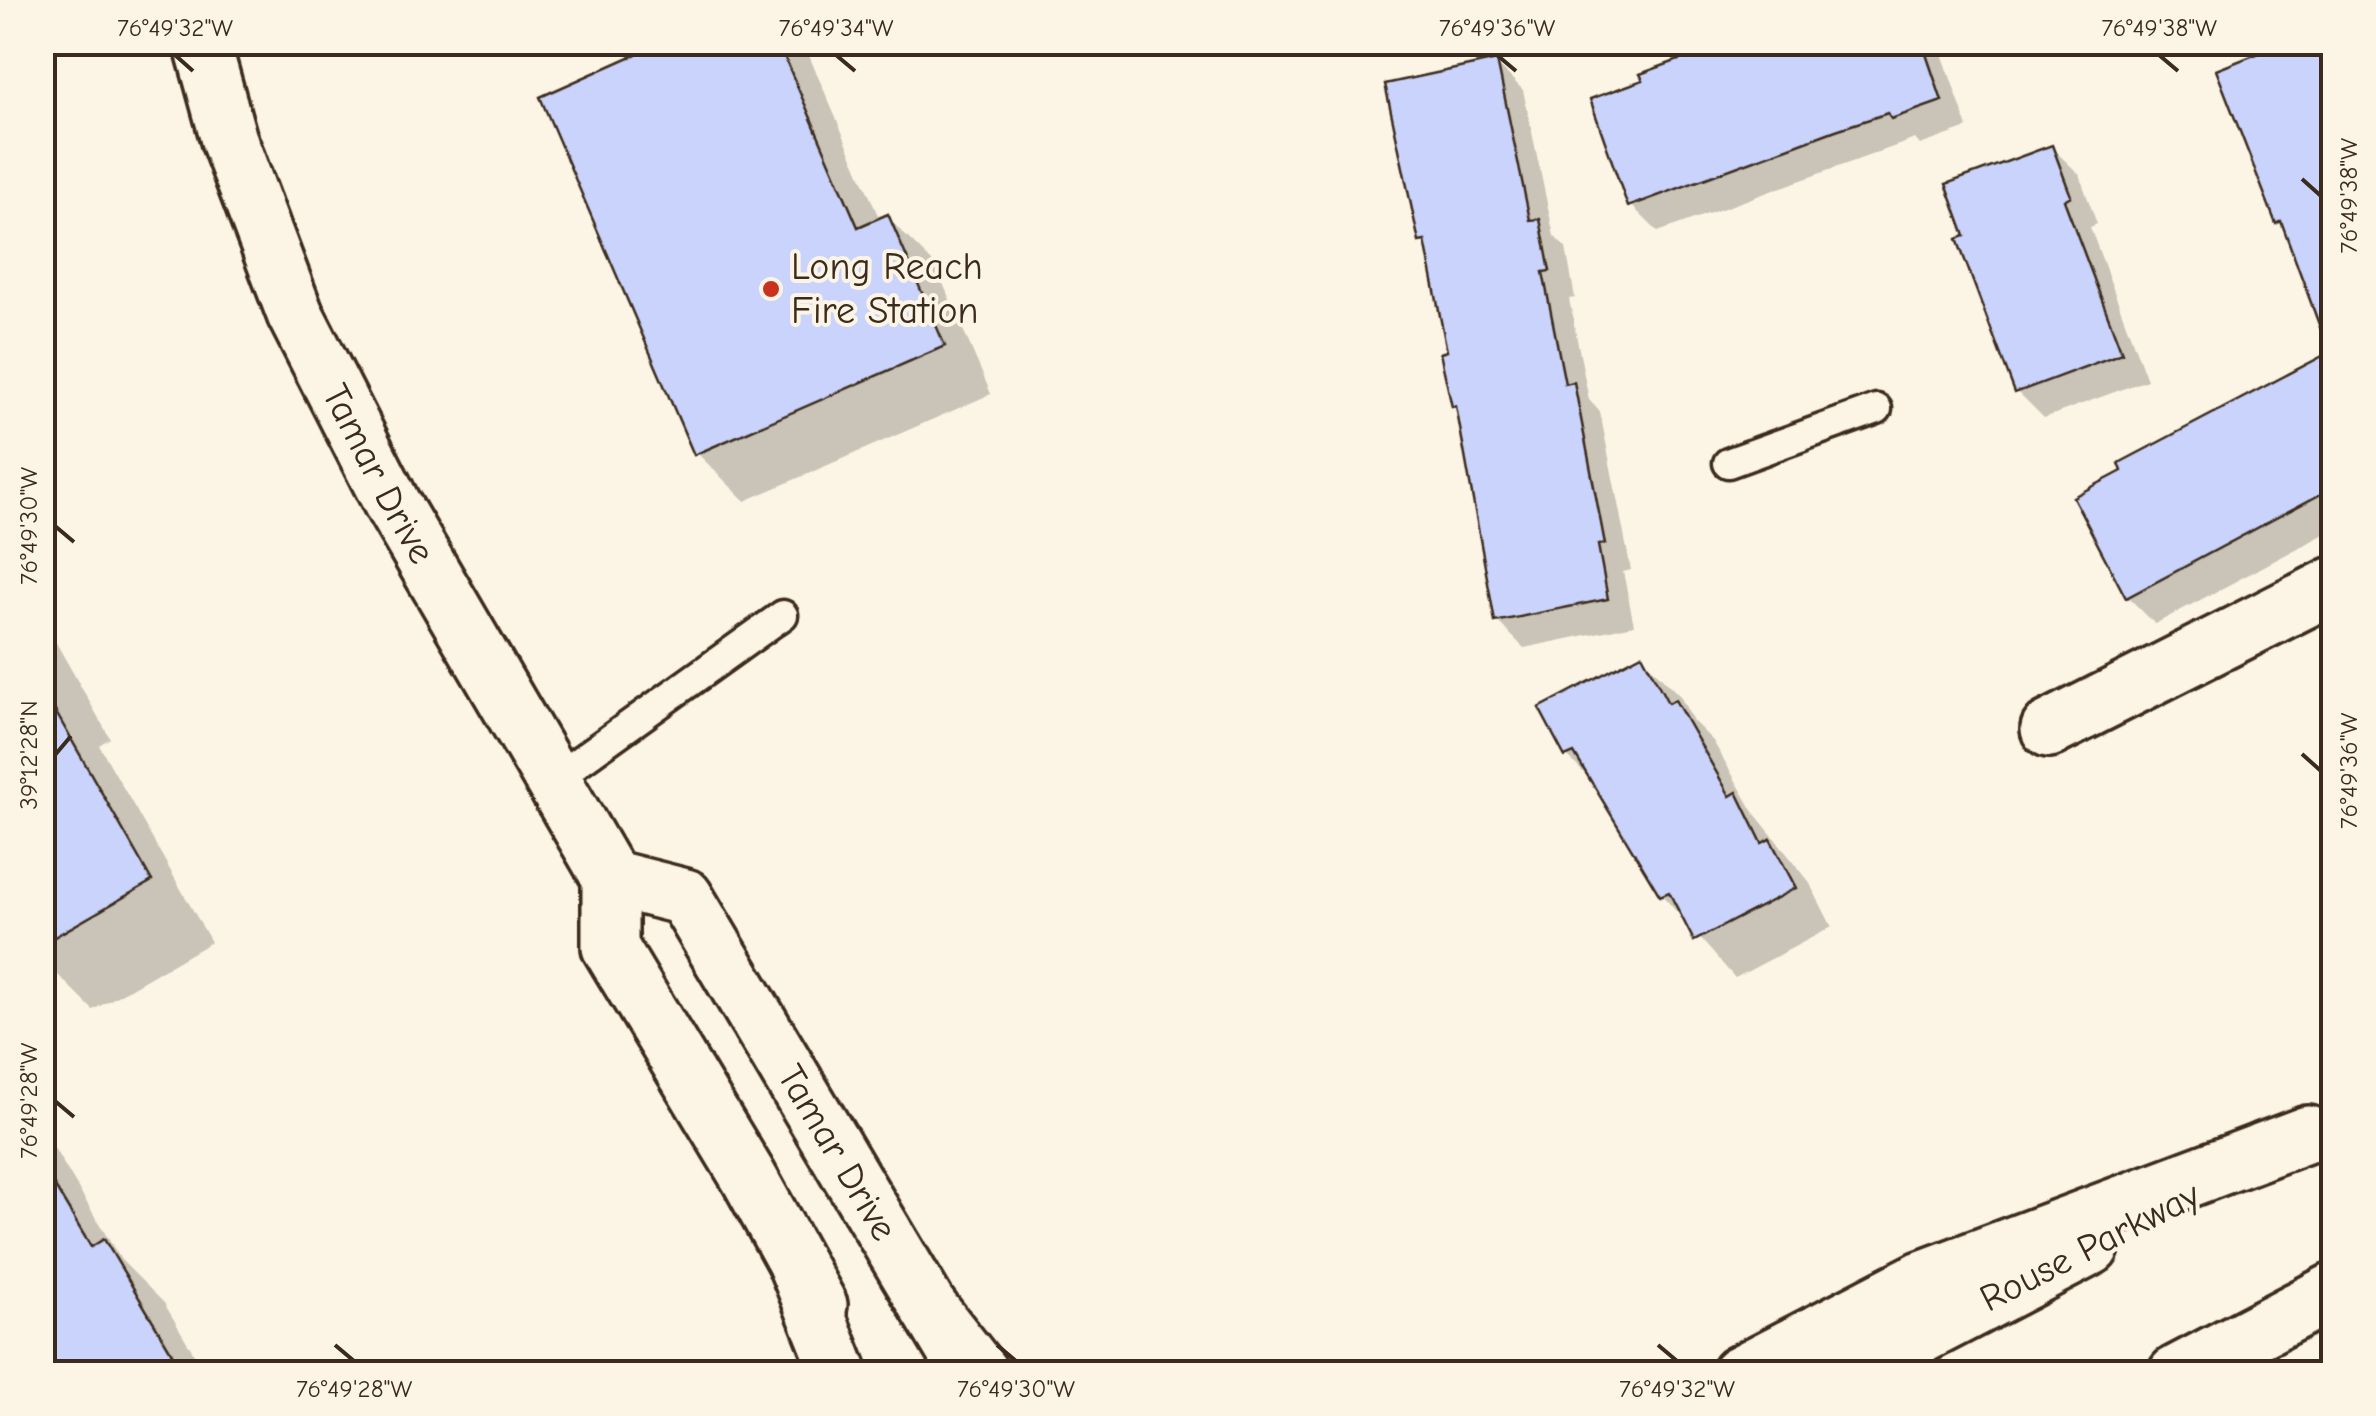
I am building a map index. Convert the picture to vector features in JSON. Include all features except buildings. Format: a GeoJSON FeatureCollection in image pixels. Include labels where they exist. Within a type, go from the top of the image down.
{"type":"FeatureCollection","features":[{"type":"Feature","properties":{"kind":"street","name":"Tamar Drive"},"geometry":{"type":"LineString","coordinates":[[202,42],[228,140],[296,314],[392,504],[610,878],[685,898],[968,1374]]}},
{"type":"Feature","properties":{"kind":"street"},"geometry":{"type":"LineString","coordinates":[[2049,728],[2334,585]]}},
{"type":"Feature","properties":{"kind":"street"},"geometry":{"type":"LineString","coordinates":[[610,878],[610,946],[857,1374]]}},
{"type":"Feature","properties":{"kind":"street"},"geometry":{"type":"LineString","coordinates":[[1739,1374],[1922,1278],[2321,1128]]}},
{"type":"Feature","properties":{"kind":"street","name":"Rouse Parkway"},"geometry":{"type":"LineString","coordinates":[[1847,1374],[2321,1128]]}},
{"type":"Feature","properties":{"kind":"street"},"geometry":{"type":"LineString","coordinates":[[796,1264],[840,1374]]}},
{"type":"Feature","properties":{"kind":"street"},"geometry":{"type":"LineString","coordinates":[[2176,1374],[2334,1290]]}},
{"type":"Feature","properties":{"kind":"street"},"geometry":{"type":"LineString","coordinates":[[928,1306],[980,1374]]}},
{"type":"Feature","properties":{"kind":"lane"},"geometry":{"type":"LineString","coordinates":[[1728,464],[1877,409]]}},
{"type":"Feature","properties":{"kind":"lane"},"geometry":{"type":"LineString","coordinates":[[553,780],[783,614]]}},
{"type":"Feature","properties":{"kind":"place","name":"Long Reach Fire Station"},"geometry":{"type":"Point","coordinates":[771,289]}}]}
